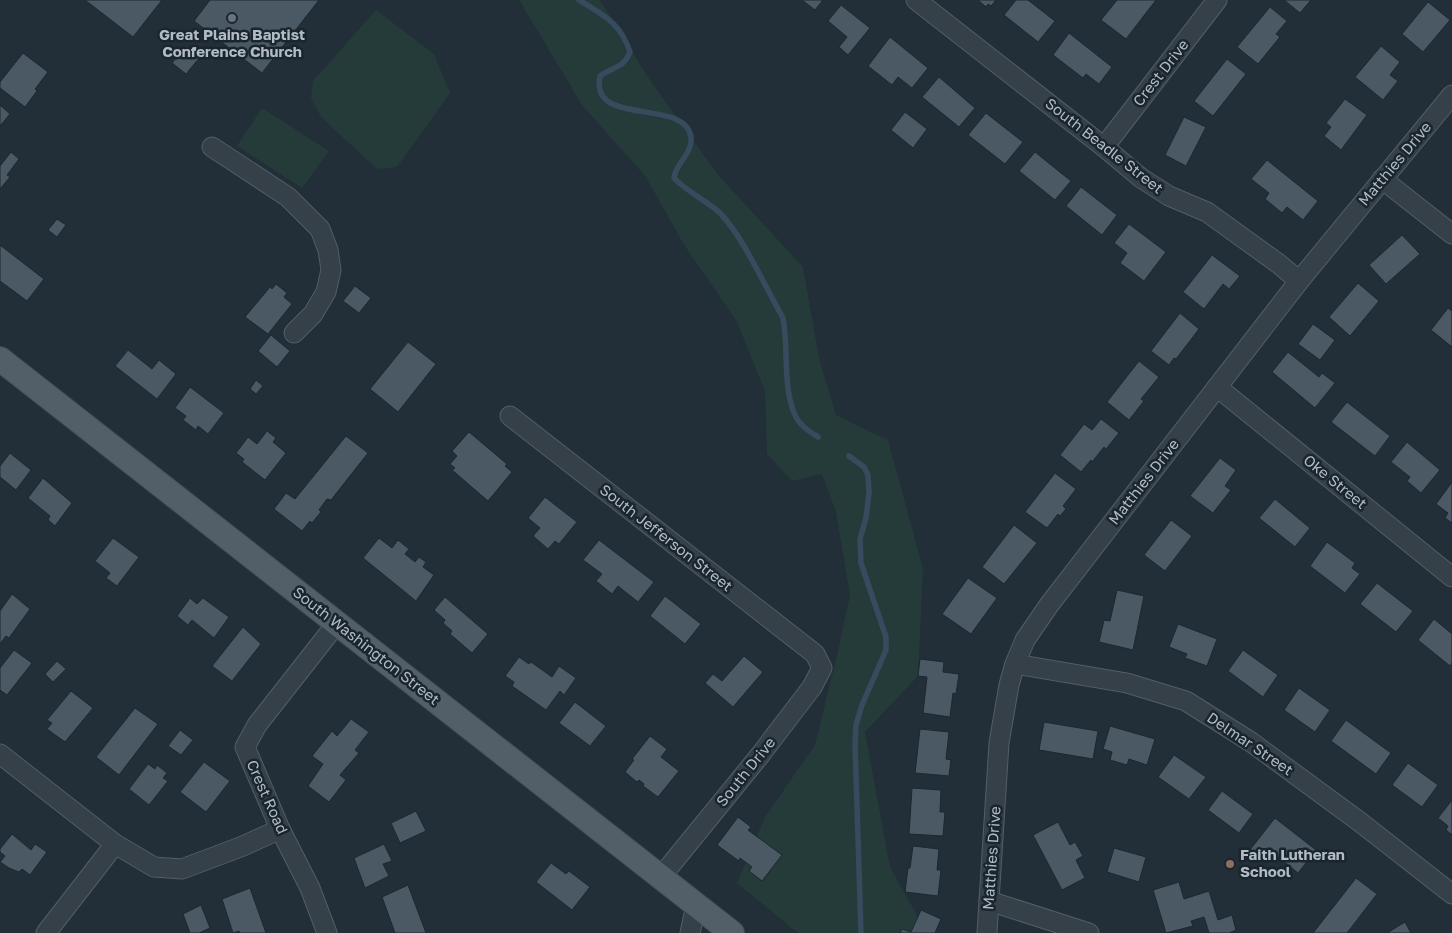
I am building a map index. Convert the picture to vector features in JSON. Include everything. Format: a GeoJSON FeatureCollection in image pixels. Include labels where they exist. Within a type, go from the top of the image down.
{"type":"FeatureCollection","features":[{"type":"Feature","properties":{"kind":"main road","name":"South Washington Street"},"geometry":{"type":"LineString","coordinates":[[0,359],[732,933]]}},
{"type":"Feature","properties":{"kind":"street","name":"South Beadle Street"},"geometry":{"type":"LineString","coordinates":[[916,0],[1141,178],[1169,196],[1207,212],[1279,264],[1299,281]]}},
{"type":"Feature","properties":{"kind":"street","name":"Crest Drive"},"geometry":{"type":"LineString","coordinates":[[1104,147],[1217,0]]}},
{"type":"Feature","properties":{"kind":"street","name":"Matthies Drive"},"geometry":{"type":"LineString","coordinates":[[987,933],[999,743],[1009,685],[1025,640],[1049,605],[1299,281],[1452,95]]}},
{"type":"Feature","properties":{"kind":"street"},"geometry":{"type":"LineString","coordinates":[[212,147],[288,197],[320,229],[328,250],[330,263],[331,270],[328,285],[313,314],[294,333]]}},
{"type":"Feature","properties":{"kind":"street"},"geometry":{"type":"LineString","coordinates":[[1382,179],[1452,234]]}},
{"type":"Feature","properties":{"kind":"street","name":"Oke Street"},"geometry":{"type":"LineString","coordinates":[[1217,386],[1452,577]]}},
{"type":"Feature","properties":{"kind":"street","name":"South Jefferson Street"},"geometry":{"type":"LineString","coordinates":[[510,416],[815,654],[819,663]]}},
{"type":"Feature","properties":{"kind":"street","name":"Crest Road"},"geometry":{"type":"LineString","coordinates":[[327,933],[310,888],[280,829],[245,747],[257,725],[337,623]]}},
{"type":"Feature","properties":{"kind":"street","name":"South Drive"},"geometry":{"type":"LineString","coordinates":[[660,878],[761,754],[812,687],[822,668],[819,663]]}},
{"type":"Feature","properties":{"kind":"street","name":"Delmar Street"},"geometry":{"type":"LineString","coordinates":[[1015,664],[1127,682],[1186,701],[1259,748],[1360,822],[1452,894]]}},
{"type":"Feature","properties":{"kind":"street"},"geometry":{"type":"LineString","coordinates":[[0,754],[115,844],[154,867],[182,869],[243,846],[280,829]]}},
{"type":"Feature","properties":{"kind":"street"},"geometry":{"type":"LineString","coordinates":[[46,933],[115,844]]}},
{"type":"Feature","properties":{"kind":"street"},"geometry":{"type":"LineString","coordinates":[[989,901],[1088,933]]}},
{"type":"Feature","properties":{"kind":"street"},"geometry":{"type":"LineString","coordinates":[[690,933],[696,905]]}},
{"type":"Feature","properties":{"kind":"green space"},"geometry":{"type":"Polygon","coordinates":[[[519,0],[600,0],[650,80],[718,175],[803,267],[819,358],[836,415],[888,440],[923,569],[918,676],[865,732],[890,867],[927,933],[798,933],[737,883],[765,817],[815,745],[850,595],[836,512],[822,474],[792,481],[767,454],[765,391],[736,320],[684,245],[646,177],[582,105],[519,0]]]}},
{"type":"Feature","properties":{"kind":"green space"},"geometry":{"type":"Polygon","coordinates":[[[376,10],[434,54],[450,93],[397,167],[377,169],[321,117],[311,98],[313,81],[376,10]]]}},
{"type":"Feature","properties":{"kind":"green space"},"geometry":{"type":"Polygon","coordinates":[[[262,108],[329,151],[302,188],[237,146],[262,108]]]}},
{"type":"Feature","properties":{"kind":"building"},"geometry":{"type":"Polygon","coordinates":[[[85,0],[162,0],[133,37],[85,0]]]}},
{"type":"Feature","properties":{"kind":"building"},"geometry":{"type":"Polygon","coordinates":[[[210,0],[319,0],[262,73],[194,21],[210,0]]]}},
{"type":"Feature","properties":{"kind":"building"},"geometry":{"type":"Polygon","coordinates":[[[802,0],[823,0],[815,10],[802,0]]]}},
{"type":"Feature","properties":{"kind":"building"},"geometry":{"type":"Polygon","coordinates":[[[978,0],[996,0],[991,6],[988,4],[986,7],[978,0]]]}},
{"type":"Feature","properties":{"kind":"building"},"geometry":{"type":"Polygon","coordinates":[[[1016,0],[1028,0],[1055,21],[1038,42],[1004,15],[1016,0]]]}},
{"type":"Feature","properties":{"kind":"building"},"geometry":{"type":"Polygon","coordinates":[[[1117,0],[1156,0],[1126,39],[1101,20],[1117,0]]]}},
{"type":"Feature","properties":{"kind":"building"},"geometry":{"type":"Polygon","coordinates":[[[1284,0],[1311,0],[1300,13],[1284,0]]]}},
{"type":"Feature","properties":{"kind":"building"},"geometry":{"type":"Polygon","coordinates":[[[1428,2],[1450,20],[1423,52],[1402,34],[1428,2]]]}},
{"type":"Feature","properties":{"kind":"building"},"geometry":{"type":"Polygon","coordinates":[[[841,5],[870,28],[848,55],[839,47],[847,37],[828,21],[841,5]]]}},
{"type":"Feature","properties":{"kind":"building"},"geometry":{"type":"Polygon","coordinates":[[[1270,7],[1287,21],[1276,34],[1280,37],[1258,64],[1237,47],[1270,7]]]}},
{"type":"Feature","properties":{"kind":"building"},"geometry":{"type":"Polygon","coordinates":[[[1069,33],[1112,67],[1099,84],[1086,74],[1083,78],[1053,55],[1069,33]]]}},
{"type":"Feature","properties":{"kind":"building"},"geometry":{"type":"Polygon","coordinates":[[[890,37],[928,68],[912,88],[898,77],[892,85],[868,66],[890,37]]]}},
{"type":"Feature","properties":{"kind":"building"},"geometry":{"type":"Polygon","coordinates":[[[187,45],[200,57],[186,74],[172,63],[187,45]]]}},
{"type":"Feature","properties":{"kind":"building"},"geometry":{"type":"Polygon","coordinates":[[[1381,46],[1400,62],[1390,75],[1398,81],[1383,100],[1355,77],[1381,46]]]}},
{"type":"Feature","properties":{"kind":"building"},"geometry":{"type":"Polygon","coordinates":[[[23,53],[48,72],[35,89],[37,91],[25,107],[0,88],[0,82],[23,53]]]}},
{"type":"Feature","properties":{"kind":"building"},"geometry":{"type":"Polygon","coordinates":[[[1227,59],[1246,74],[1213,116],[1194,101],[1227,59]]]}},
{"type":"Feature","properties":{"kind":"building"},"geometry":{"type":"Polygon","coordinates":[[[939,77],[975,108],[959,127],[922,97],[939,77]]]}},
{"type":"Feature","properties":{"kind":"building"},"geometry":{"type":"Polygon","coordinates":[[[1345,99],[1367,115],[1341,150],[1324,136],[1331,127],[1326,123],[1345,99]]]}},
{"type":"Feature","properties":{"kind":"building"},"geometry":{"type":"Polygon","coordinates":[[[0,105],[10,114],[0,126],[0,105]]]}},
{"type":"Feature","properties":{"kind":"building"},"geometry":{"type":"Polygon","coordinates":[[[905,112],[927,129],[913,148],[891,130],[905,112]]]}},
{"type":"Feature","properties":{"kind":"building"},"geometry":{"type":"Polygon","coordinates":[[[986,113],[1023,142],[1005,164],[968,135],[986,113]]]}},
{"type":"Feature","properties":{"kind":"building"},"geometry":{"type":"Polygon","coordinates":[[[1184,117],[1206,127],[1186,166],[1165,155],[1184,117]]]}},
{"type":"Feature","properties":{"kind":"building"},"geometry":{"type":"Polygon","coordinates":[[[11,152],[19,159],[7,175],[10,177],[0,189],[0,166],[11,152]]]}},
{"type":"Feature","properties":{"kind":"building"},"geometry":{"type":"Polygon","coordinates":[[[1035,152],[1071,181],[1055,200],[1019,171],[1035,152]]]}},
{"type":"Feature","properties":{"kind":"building"},"geometry":{"type":"Polygon","coordinates":[[[1267,160],[1318,201],[1303,220],[1287,207],[1282,213],[1265,199],[1269,193],[1251,179],[1267,160]]]}},
{"type":"Feature","properties":{"kind":"building"},"geometry":{"type":"Polygon","coordinates":[[[1081,187],[1117,215],[1102,235],[1066,206],[1081,187]]]}},
{"type":"Feature","properties":{"kind":"building"},"geometry":{"type":"Polygon","coordinates":[[[57,219],[66,225],[57,237],[48,230],[57,219]]]}},
{"type":"Feature","properties":{"kind":"building"},"geometry":{"type":"Polygon","coordinates":[[[1129,224],[1166,252],[1144,281],[1120,263],[1127,253],[1114,243],[1129,224]]]}},
{"type":"Feature","properties":{"kind":"building"},"geometry":{"type":"Polygon","coordinates":[[[1402,235],[1420,254],[1386,284],[1369,265],[1402,235]]]}},
{"type":"Feature","properties":{"kind":"building"},"geometry":{"type":"Polygon","coordinates":[[[0,245],[44,279],[27,301],[0,281],[0,245]]]}},
{"type":"Feature","properties":{"kind":"building"},"geometry":{"type":"Polygon","coordinates":[[[1212,255],[1240,276],[1229,289],[1223,284],[1204,309],[1183,292],[1212,255]]]}},
{"type":"Feature","properties":{"kind":"building"},"geometry":{"type":"Polygon","coordinates":[[[1358,283],[1379,301],[1350,336],[1329,317],[1358,283]]]}},
{"type":"Feature","properties":{"kind":"building"},"geometry":{"type":"Polygon","coordinates":[[[276,284],[287,293],[284,297],[292,304],[268,334],[245,317],[270,287],[272,289],[276,284]]]}},
{"type":"Feature","properties":{"kind":"building"},"geometry":{"type":"Polygon","coordinates":[[[355,286],[371,298],[359,313],[343,301],[355,286]]]}},
{"type":"Feature","properties":{"kind":"building"},"geometry":{"type":"Polygon","coordinates":[[[1448,308],[1452,311],[1452,347],[1431,330],[1448,308]]]}},
{"type":"Feature","properties":{"kind":"building"},"geometry":{"type":"Polygon","coordinates":[[[1180,313],[1199,329],[1176,359],[1174,358],[1169,365],[1151,351],[1180,313]]]}},
{"type":"Feature","properties":{"kind":"building"},"geometry":{"type":"Polygon","coordinates":[[[1313,324],[1335,340],[1320,360],[1298,344],[1313,324]]]}},
{"type":"Feature","properties":{"kind":"building"},"geometry":{"type":"Polygon","coordinates":[[[271,335],[290,351],[277,367],[258,351],[271,335]]]}},
{"type":"Feature","properties":{"kind":"building"},"geometry":{"type":"Polygon","coordinates":[[[408,342],[436,364],[398,412],[370,389],[408,342]]]}},
{"type":"Feature","properties":{"kind":"building"},"geometry":{"type":"Polygon","coordinates":[[[128,350],[152,369],[159,360],[176,374],[157,399],[115,366],[128,350]]]}},
{"type":"Feature","properties":{"kind":"building"},"geometry":{"type":"Polygon","coordinates":[[[1288,352],[1319,377],[1322,373],[1335,383],[1315,408],[1272,372],[1288,352]]]}},
{"type":"Feature","properties":{"kind":"building"},"geometry":{"type":"Polygon","coordinates":[[[1139,361],[1159,377],[1141,399],[1144,401],[1129,420],[1107,402],[1139,361]]]}},
{"type":"Feature","properties":{"kind":"building"},"geometry":{"type":"Polygon","coordinates":[[[256,380],[263,386],[256,394],[250,389],[256,380]]]}},
{"type":"Feature","properties":{"kind":"building"},"geometry":{"type":"Polygon","coordinates":[[[190,387],[224,413],[208,434],[198,426],[196,430],[183,420],[186,416],[175,408],[190,387]]]}},
{"type":"Feature","properties":{"kind":"building"},"geometry":{"type":"Polygon","coordinates":[[[1347,402],[1390,436],[1375,456],[1331,422],[1347,402]]]}},
{"type":"Feature","properties":{"kind":"building"},"geometry":{"type":"Polygon","coordinates":[[[1101,419],[1119,433],[1106,449],[1104,447],[1081,472],[1060,455],[1084,424],[1092,430],[1101,419]]]}},
{"type":"Feature","properties":{"kind":"building"},"geometry":{"type":"Polygon","coordinates":[[[267,431],[276,438],[273,442],[286,453],[265,480],[242,462],[244,459],[236,453],[248,437],[257,444],[267,431]]]}},
{"type":"Feature","properties":{"kind":"building"},"geometry":{"type":"Polygon","coordinates":[[[469,432],[507,464],[505,466],[512,472],[488,501],[452,470],[455,468],[450,464],[457,456],[452,451],[469,432]]]}},
{"type":"Feature","properties":{"kind":"building"},"geometry":{"type":"Polygon","coordinates":[[[346,436],[368,453],[331,500],[327,499],[319,510],[321,512],[312,523],[310,521],[302,531],[274,509],[286,493],[295,499],[346,436]]]}},
{"type":"Feature","properties":{"kind":"building"},"geometry":{"type":"Polygon","coordinates":[[[1407,442],[1440,470],[1421,493],[1407,481],[1410,477],[1391,462],[1407,442]]]}},
{"type":"Feature","properties":{"kind":"building"},"geometry":{"type":"Polygon","coordinates":[[[10,453],[31,470],[16,490],[0,477],[0,466],[10,453]]]}},
{"type":"Feature","properties":{"kind":"building"},"geometry":{"type":"Polygon","coordinates":[[[1220,458],[1236,470],[1225,486],[1231,490],[1213,513],[1190,496],[1220,458]]]}},
{"type":"Feature","properties":{"kind":"building"},"geometry":{"type":"Polygon","coordinates":[[[1055,473],[1076,489],[1063,506],[1066,509],[1060,516],[1058,514],[1047,528],[1025,512],[1055,473]]]}},
{"type":"Feature","properties":{"kind":"building"},"geometry":{"type":"Polygon","coordinates":[[[43,478],[72,503],[55,526],[48,520],[50,516],[28,498],[43,478]]]}},
{"type":"Feature","properties":{"kind":"building"},"geometry":{"type":"Polygon","coordinates":[[[1452,482],[1452,523],[1445,518],[1448,513],[1436,504],[1452,482]]]}},
{"type":"Feature","properties":{"kind":"building"},"geometry":{"type":"Polygon","coordinates":[[[545,497],[577,522],[559,544],[555,541],[548,549],[533,536],[540,528],[528,518],[545,497]]]}},
{"type":"Feature","properties":{"kind":"building"},"geometry":{"type":"Polygon","coordinates":[[[1275,499],[1310,528],[1295,547],[1259,518],[1275,499]]]}},
{"type":"Feature","properties":{"kind":"building"},"geometry":{"type":"Polygon","coordinates":[[[1171,520],[1192,536],[1165,571],[1144,555],[1171,520]]]}},
{"type":"Feature","properties":{"kind":"building"},"geometry":{"type":"Polygon","coordinates":[[[1014,525],[1037,543],[1004,584],[982,567],[1014,525]]]}},
{"type":"Feature","properties":{"kind":"building"},"geometry":{"type":"Polygon","coordinates":[[[113,538],[139,557],[117,586],[106,578],[110,573],[95,561],[113,538]]]}},
{"type":"Feature","properties":{"kind":"building"},"geometry":{"type":"Polygon","coordinates":[[[379,538],[392,548],[398,540],[409,549],[405,554],[415,562],[419,557],[426,562],[423,567],[434,575],[416,601],[363,558],[379,538]]]}},
{"type":"Feature","properties":{"kind":"building"},"geometry":{"type":"Polygon","coordinates":[[[599,540],[654,582],[638,602],[618,586],[612,594],[596,581],[602,574],[583,560],[599,540]]]}},
{"type":"Feature","properties":{"kind":"building"},"geometry":{"type":"Polygon","coordinates":[[[1327,542],[1355,563],[1352,568],[1360,574],[1345,593],[1310,566],[1327,542]]]}},
{"type":"Feature","properties":{"kind":"building"},"geometry":{"type":"Polygon","coordinates":[[[968,578],[997,598],[971,634],[942,614],[968,578]]]}},
{"type":"Feature","properties":{"kind":"building"},"geometry":{"type":"Polygon","coordinates":[[[1377,583],[1413,611],[1396,632],[1360,604],[1377,583]]]}},
{"type":"Feature","properties":{"kind":"building"},"geometry":{"type":"Polygon","coordinates":[[[1117,590],[1144,596],[1133,650],[1099,642],[1104,620],[1110,621],[1117,590]]]}},
{"type":"Feature","properties":{"kind":"building"},"geometry":{"type":"Polygon","coordinates":[[[12,594],[30,609],[9,638],[6,636],[0,644],[0,611],[12,594]]]}},
{"type":"Feature","properties":{"kind":"building"},"geometry":{"type":"Polygon","coordinates":[[[665,596],[701,624],[685,644],[650,616],[665,596]]]}},
{"type":"Feature","properties":{"kind":"building"},"geometry":{"type":"Polygon","coordinates":[[[445,597],[488,634],[472,653],[450,634],[452,631],[443,623],[445,620],[434,610],[445,597]]]}},
{"type":"Feature","properties":{"kind":"building"},"geometry":{"type":"Polygon","coordinates":[[[190,598],[197,604],[203,598],[229,617],[214,638],[192,620],[188,625],[177,616],[190,598]]]}},
{"type":"Feature","properties":{"kind":"building"},"geometry":{"type":"Polygon","coordinates":[[[1434,619],[1452,634],[1452,663],[1450,666],[1418,640],[1434,619]]]}},
{"type":"Feature","properties":{"kind":"building"},"geometry":{"type":"Polygon","coordinates":[[[1178,624],[1217,639],[1207,666],[1185,658],[1187,654],[1169,647],[1178,624]]]}},
{"type":"Feature","properties":{"kind":"building"},"geometry":{"type":"Polygon","coordinates":[[[243,627],[261,644],[232,681],[212,666],[243,627]]]}},
{"type":"Feature","properties":{"kind":"building"},"geometry":{"type":"Polygon","coordinates":[[[14,650],[32,663],[7,695],[0,690],[0,668],[14,650]]]}},
{"type":"Feature","properties":{"kind":"building"},"geometry":{"type":"Polygon","coordinates":[[[1243,650],[1278,675],[1263,697],[1228,671],[1243,650]]]}},
{"type":"Feature","properties":{"kind":"building"},"geometry":{"type":"Polygon","coordinates":[[[744,656],[763,672],[733,707],[705,683],[713,674],[722,681],[744,656]]]}},
{"type":"Feature","properties":{"kind":"building"},"geometry":{"type":"Polygon","coordinates":[[[519,657],[529,664],[531,662],[552,677],[559,666],[576,678],[564,695],[560,691],[546,710],[512,686],[514,682],[505,676],[519,657]]]}},
{"type":"Feature","properties":{"kind":"building"},"geometry":{"type":"Polygon","coordinates":[[[920,659],[944,662],[943,672],[959,674],[956,694],[953,693],[950,717],[923,713],[927,677],[918,676],[920,659]]]}},
{"type":"Feature","properties":{"kind":"building"},"geometry":{"type":"Polygon","coordinates":[[[57,661],[66,669],[53,682],[45,674],[57,661]]]}},
{"type":"Feature","properties":{"kind":"building"},"geometry":{"type":"Polygon","coordinates":[[[1299,688],[1330,710],[1315,732],[1284,710],[1299,688]]]}},
{"type":"Feature","properties":{"kind":"building"},"geometry":{"type":"Polygon","coordinates":[[[71,691],[93,708],[65,742],[47,729],[52,723],[47,720],[71,691]]]}},
{"type":"Feature","properties":{"kind":"building"},"geometry":{"type":"Polygon","coordinates":[[[575,702],[606,726],[590,746],[559,723],[575,702]]]}},
{"type":"Feature","properties":{"kind":"building"},"geometry":{"type":"Polygon","coordinates":[[[135,708],[158,724],[119,775],[96,757],[135,708]]]}},
{"type":"Feature","properties":{"kind":"building"},"geometry":{"type":"Polygon","coordinates":[[[351,719],[369,732],[355,750],[359,753],[340,775],[346,780],[329,802],[308,786],[323,764],[312,756],[332,731],[337,736],[351,719]]]}},
{"type":"Feature","properties":{"kind":"building"},"geometry":{"type":"Polygon","coordinates":[[[1346,720],[1391,753],[1376,774],[1331,741],[1346,720]]]}},
{"type":"Feature","properties":{"kind":"building"},"geometry":{"type":"Polygon","coordinates":[[[1044,722],[1098,731],[1093,759],[1039,750],[1044,722]]]}},
{"type":"Feature","properties":{"kind":"building"},"geometry":{"type":"Polygon","coordinates":[[[1110,726],[1155,739],[1147,765],[1129,759],[1127,765],[1110,760],[1112,752],[1103,749],[1110,726]]]}},
{"type":"Feature","properties":{"kind":"building"},"geometry":{"type":"Polygon","coordinates":[[[920,729],[949,732],[946,759],[951,760],[949,776],[915,773],[920,729]]]}},
{"type":"Feature","properties":{"kind":"building"},"geometry":{"type":"Polygon","coordinates":[[[180,730],[193,740],[181,755],[168,746],[180,730]]]}},
{"type":"Feature","properties":{"kind":"building"},"geometry":{"type":"Polygon","coordinates":[[[650,736],[667,749],[661,757],[679,771],[658,797],[643,786],[644,784],[639,780],[637,782],[625,772],[634,760],[632,759],[650,736]]]}},
{"type":"Feature","properties":{"kind":"building"},"geometry":{"type":"Polygon","coordinates":[[[1174,755],[1206,777],[1189,799],[1158,777],[1174,755]]]}},
{"type":"Feature","properties":{"kind":"building"},"geometry":{"type":"Polygon","coordinates":[[[204,762],[230,781],[206,812],[180,792],[204,762]]]}},
{"type":"Feature","properties":{"kind":"building"},"geometry":{"type":"Polygon","coordinates":[[[1408,763],[1438,785],[1422,807],[1392,785],[1408,763]]]}},
{"type":"Feature","properties":{"kind":"building"},"geometry":{"type":"Polygon","coordinates":[[[148,764],[155,769],[157,765],[167,773],[163,778],[168,781],[149,805],[129,789],[148,764]]]}},
{"type":"Feature","properties":{"kind":"building"},"geometry":{"type":"Polygon","coordinates":[[[912,788],[941,790],[940,812],[945,812],[943,836],[909,834],[912,788]]]}},
{"type":"Feature","properties":{"kind":"building"},"geometry":{"type":"Polygon","coordinates":[[[1222,791],[1253,814],[1239,833],[1208,810],[1222,791]]]}},
{"type":"Feature","properties":{"kind":"building"},"geometry":{"type":"Polygon","coordinates":[[[1452,800],[1452,835],[1446,830],[1448,826],[1438,818],[1452,800]]]}},
{"type":"Feature","properties":{"kind":"building"},"geometry":{"type":"Polygon","coordinates":[[[416,811],[426,831],[400,843],[391,823],[416,811]]]}},
{"type":"Feature","properties":{"kind":"building"},"geometry":{"type":"Polygon","coordinates":[[[738,817],[751,827],[748,830],[782,855],[762,881],[749,871],[752,867],[740,858],[739,861],[717,845],[738,817]]]}},
{"type":"Feature","properties":{"kind":"building"},"geometry":{"type":"Polygon","coordinates":[[[1275,818],[1316,850],[1298,873],[1271,851],[1263,862],[1249,851],[1275,818]]]}},
{"type":"Feature","properties":{"kind":"building"},"geometry":{"type":"Polygon","coordinates":[[[1058,822],[1070,845],[1075,842],[1083,856],[1076,860],[1085,878],[1062,890],[1033,835],[1058,822]]]}},
{"type":"Feature","properties":{"kind":"building"},"geometry":{"type":"Polygon","coordinates":[[[12,834],[31,850],[35,844],[47,852],[30,875],[22,869],[19,872],[0,862],[5,856],[0,852],[0,849],[12,834]]]}},
{"type":"Feature","properties":{"kind":"building"},"geometry":{"type":"Polygon","coordinates":[[[384,844],[392,861],[383,864],[389,876],[365,888],[354,858],[384,844]]]}},
{"type":"Feature","properties":{"kind":"building"},"geometry":{"type":"Polygon","coordinates":[[[913,846],[939,849],[937,870],[941,870],[938,896],[905,892],[913,846]]]}},
{"type":"Feature","properties":{"kind":"building"},"geometry":{"type":"Polygon","coordinates":[[[1114,848],[1146,857],[1139,882],[1107,872],[1114,848]]]}},
{"type":"Feature","properties":{"kind":"building"},"geometry":{"type":"Polygon","coordinates":[[[551,863],[566,874],[569,871],[590,887],[572,910],[536,882],[551,863]]]}},
{"type":"Feature","properties":{"kind":"building"},"geometry":{"type":"Polygon","coordinates":[[[1356,878],[1377,894],[1347,933],[1313,933],[1356,878]]]}},
{"type":"Feature","properties":{"kind":"building"},"geometry":{"type":"Polygon","coordinates":[[[1179,882],[1184,899],[1209,891],[1218,920],[1232,915],[1236,930],[1229,933],[1209,933],[1204,917],[1191,921],[1193,926],[1166,933],[1153,890],[1179,882]]]}},
{"type":"Feature","properties":{"kind":"building"},"geometry":{"type":"Polygon","coordinates":[[[408,885],[426,933],[395,933],[382,897],[408,885]]]}},
{"type":"Feature","properties":{"kind":"building"},"geometry":{"type":"Polygon","coordinates":[[[250,888],[266,933],[240,933],[239,931],[233,933],[222,899],[250,888]]]}},
{"type":"Feature","properties":{"kind":"building"},"geometry":{"type":"Polygon","coordinates":[[[201,905],[210,928],[199,933],[190,933],[183,914],[201,905]]]}},
{"type":"Feature","properties":{"kind":"building"},"geometry":{"type":"Polygon","coordinates":[[[921,910],[941,919],[935,933],[900,933],[902,929],[911,932],[921,910]]]}},
{"type":"Feature","properties":{"kind":"building"},"geometry":{"type":"Polygon","coordinates":[[[1405,922],[1411,933],[1387,933],[1405,922]]]}},
{"type":"Feature","properties":{"kind":"waterway"},"geometry":{"type":"LineString","coordinates":[[579,0],[616,27],[630,52],[624,62],[600,76],[601,92],[609,102],[622,108],[673,118],[685,125],[691,137],[691,143],[675,172],[674,178],[720,213],[729,223],[754,263],[783,318],[788,392],[795,415],[802,425],[818,437]]}},
{"type":"Feature","properties":{"kind":"waterway"},"geometry":{"type":"LineString","coordinates":[[849,456],[864,467],[868,475],[869,493],[866,518],[860,539],[861,563],[886,637],[886,650],[862,705],[856,725],[861,933]]}},
{"type":"Feature","properties":{"kind":"place","name":"Great Plains Baptist Conference Church"},"geometry":{"type":"Point","coordinates":[232,18]}},
{"type":"Feature","properties":{"kind":"place","name":"Faith Lutheran School"},"geometry":{"type":"Point","coordinates":[1230,864]}}]}
